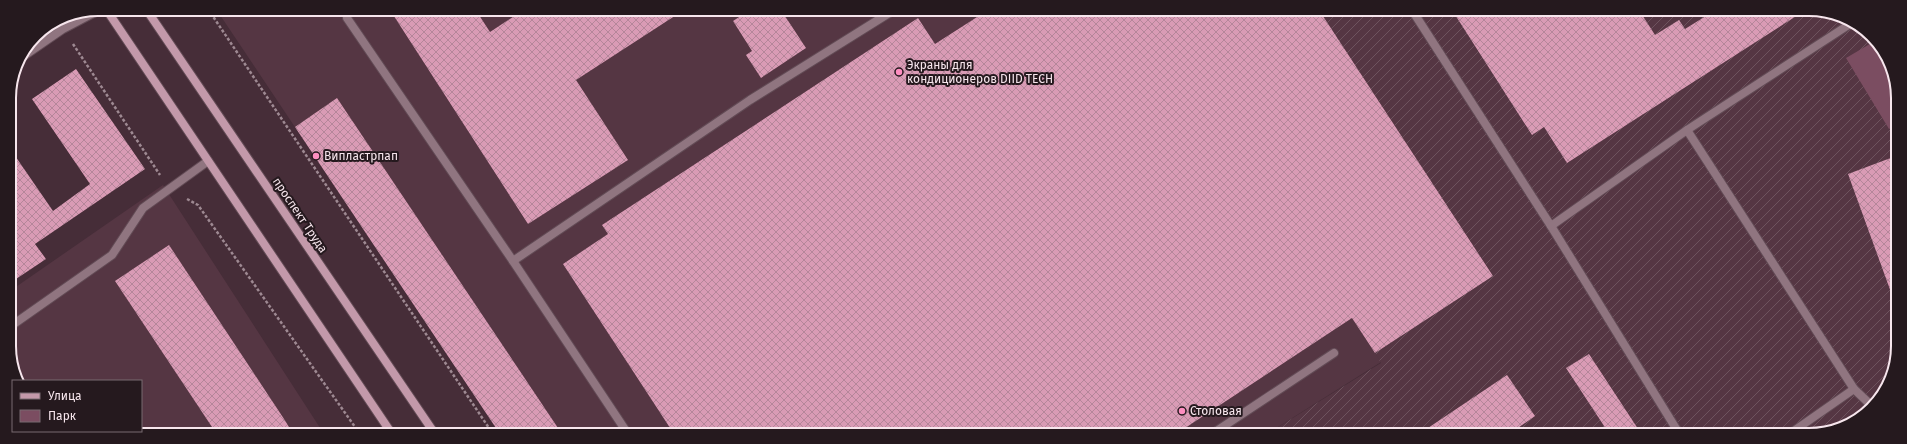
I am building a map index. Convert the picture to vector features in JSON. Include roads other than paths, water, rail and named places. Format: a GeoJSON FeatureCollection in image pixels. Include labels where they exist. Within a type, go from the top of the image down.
{"type":"FeatureCollection","features":[{"type":"Feature","properties":{"kind":"main road"},"geometry":{"type":"LineString","coordinates":[[111,16],[388,428]]}},
{"type":"Feature","properties":{"kind":"main road","name":"проспект Труда"},"geometry":{"type":"LineString","coordinates":[[151,16],[431,428]]}},
{"type":"Feature","properties":{"kind":"lane"},"geometry":{"type":"LineString","coordinates":[[347,16],[514,261],[624,428]]}},
{"type":"Feature","properties":{"kind":"lane"},"geometry":{"type":"LineString","coordinates":[[514,261],[750,100],[884,16]]}},
{"type":"Feature","properties":{"kind":"lane"},"geometry":{"type":"LineString","coordinates":[[1416,16],[1551,226],[1676,428]]}},
{"type":"Feature","properties":{"kind":"lane"},"geometry":{"type":"LineString","coordinates":[[31,51],[63,29],[85,17]]}},
{"type":"Feature","properties":{"kind":"lane"},"geometry":{"type":"LineString","coordinates":[[1551,226],[1687,130],[1848,26]]}},
{"type":"Feature","properties":{"kind":"lane"},"geometry":{"type":"LineString","coordinates":[[1687,130],[1854,389],[1868,403]]}},
{"type":"Feature","properties":{"kind":"lane"},"geometry":{"type":"LineString","coordinates":[[16,322],[112,255],[143,208],[208,161]]}},
{"type":"Feature","properties":{"kind":"lane"},"geometry":{"type":"LineString","coordinates":[[1221,428],[1334,353]]}},
{"type":"Feature","properties":{"kind":"lane"},"geometry":{"type":"LineString","coordinates":[[1798,428],[1854,389]]}},
{"type":"Feature","properties":{"kind":"place","name":"Экраны для кондиционеров DIID TECH"},"geometry":{"type":"Point","coordinates":[899,72]}},
{"type":"Feature","properties":{"kind":"place","name":"Випластрпап"},"geometry":{"type":"Point","coordinates":[316,156]}},
{"type":"Feature","properties":{"kind":"place","name":"Столовая"},"geometry":{"type":"Point","coordinates":[1182,411]}}]}
